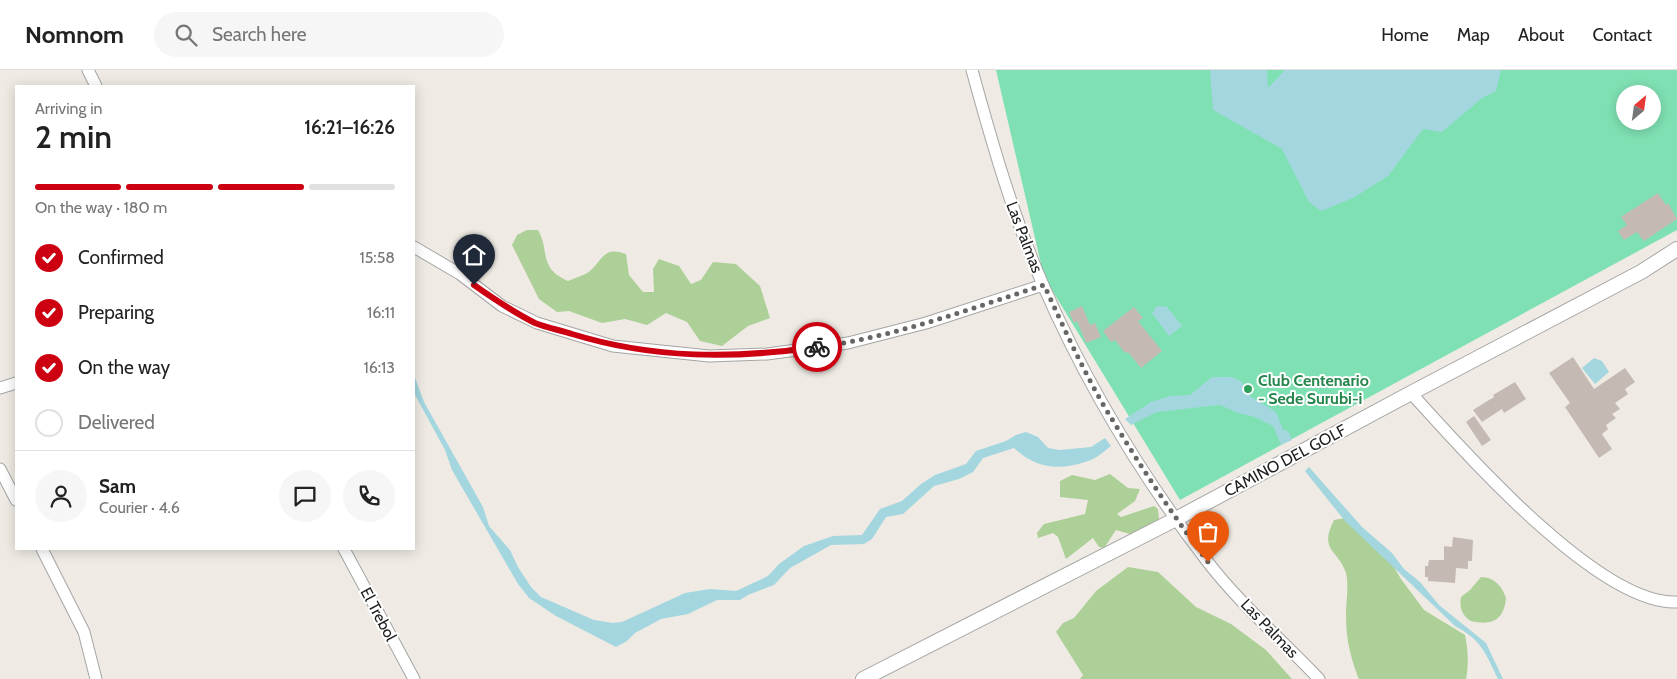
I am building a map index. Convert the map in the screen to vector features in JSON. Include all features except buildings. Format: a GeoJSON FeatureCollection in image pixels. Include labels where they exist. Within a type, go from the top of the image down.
{"type":"FeatureCollection","features":[{"type":"Feature","properties":{"kind":"street"},"geometry":{"type":"LineString","coordinates":[[88,70],[96,85]]}},
{"type":"Feature","properties":{"kind":"street","name":"Las Palmas"},"geometry":{"type":"LineString","coordinates":[[972,70],[993,147],[1019,222],[1044,285],[1081,363],[1114,423],[1176,519],[1208,562],[1247,606],[1319,679]]}},
{"type":"Feature","properties":{"kind":"street"},"geometry":{"type":"LineString","coordinates":[[415,248],[460,274],[502,306],[537,323],[613,346],[709,356],[767,354],[848,343],[926,323],[1044,285]]}},
{"type":"Feature","properties":{"kind":"street","name":"CAMINO DEL GOLF"},"geometry":{"type":"LineString","coordinates":[[863,679],[1176,519],[1641,272],[1677,249]]}},
{"type":"Feature","properties":{"kind":"street"},"geometry":{"type":"LineString","coordinates":[[0,388],[15,382]]}},
{"type":"Feature","properties":{"kind":"street"},"geometry":{"type":"LineString","coordinates":[[1411,393],[1490,479],[1582,560],[1624,587],[1639,594],[1662,601],[1677,602]]}},
{"type":"Feature","properties":{"kind":"street"},"geometry":{"type":"LineString","coordinates":[[0,469],[15,498]]}},
{"type":"Feature","properties":{"kind":"street"},"geometry":{"type":"LineString","coordinates":[[43,550],[84,632],[96,679]]}},
{"type":"Feature","properties":{"kind":"street","name":"El Trebol"},"geometry":{"type":"LineString","coordinates":[[345,550],[414,679]]}},
{"type":"Feature","properties":{"kind":"green space","name":"Club Centenario - Sede Surubi-i"},"geometry":{"type":"Polygon","coordinates":[[[996,70],[1677,70],[1677,230],[1180,500],[1044,277],[996,70]]]}},
{"type":"Feature","properties":{"kind":"green space"},"geometry":{"type":"Polygon","coordinates":[[[527,230],[538,230],[542,238],[548,265],[559,276],[568,281],[588,273],[605,255],[613,251],[626,254],[629,275],[643,292],[654,292],[653,269],[659,259],[679,266],[691,284],[701,280],[713,262],[736,264],[760,286],[770,318],[748,326],[722,346],[700,341],[687,322],[666,313],[647,325],[625,319],[602,323],[569,311],[557,312],[539,299],[512,245],[517,235],[527,230]]]}},
{"type":"Feature","properties":{"kind":"green space"},"geometry":{"type":"Polygon","coordinates":[[[1110,474],[1128,488],[1140,489],[1135,501],[1117,514],[1121,517],[1154,506],[1158,509],[1159,520],[1149,531],[1135,535],[1116,530],[1104,548],[1099,547],[1093,538],[1066,559],[1058,537],[1053,533],[1038,538],[1037,533],[1044,524],[1085,514],[1088,500],[1060,497],[1060,481],[1072,475],[1095,480],[1110,474]]]}},
{"type":"Feature","properties":{"kind":"green space"},"geometry":{"type":"Polygon","coordinates":[[[1345,518],[1384,546],[1393,558],[1395,569],[1401,579],[1424,610],[1465,635],[1468,657],[1466,679],[1359,679],[1351,654],[1347,632],[1346,573],[1343,565],[1331,550],[1328,538],[1334,520],[1345,518]]]}},
{"type":"Feature","properties":{"kind":"green space"},"geometry":{"type":"Polygon","coordinates":[[[1128,567],[1158,572],[1196,607],[1231,624],[1266,650],[1292,679],[1080,679],[1083,675],[1056,632],[1063,623],[1074,618],[1096,591],[1128,567]]]}},
{"type":"Feature","properties":{"kind":"green space"},"geometry":{"type":"Polygon","coordinates":[[[1481,577],[1494,580],[1506,598],[1503,612],[1500,616],[1496,620],[1485,623],[1468,619],[1463,614],[1460,604],[1461,597],[1481,577]]]}},
{"type":"Feature","properties":{"kind":"water"},"geometry":{"type":"Polygon","coordinates":[[[1210,70],[1267,70],[1268,88],[1285,70],[1501,70],[1496,91],[1482,98],[1442,132],[1423,129],[1388,176],[1353,198],[1321,211],[1309,202],[1282,149],[1213,110],[1210,70]]]}},
{"type":"Feature","properties":{"kind":"water"},"geometry":{"type":"Polygon","coordinates":[[[1157,306],[1167,307],[1182,326],[1169,336],[1152,313],[1157,306]]]}},
{"type":"Feature","properties":{"kind":"water"},"geometry":{"type":"Polygon","coordinates":[[[1594,358],[1602,361],[1609,372],[1595,384],[1582,368],[1594,358]]]}},
{"type":"Feature","properties":{"kind":"water"},"geometry":{"type":"Polygon","coordinates":[[[1212,377],[1231,377],[1241,381],[1251,397],[1276,412],[1283,430],[1288,431],[1292,440],[1281,445],[1273,426],[1255,417],[1238,413],[1220,405],[1157,412],[1131,425],[1125,419],[1151,402],[1170,396],[1190,395],[1212,377]]]}},
{"type":"Feature","properties":{"kind":"water"},"geometry":{"type":"Polygon","coordinates":[[[415,378],[424,402],[483,507],[489,526],[510,550],[531,587],[541,597],[594,620],[613,623],[622,622],[685,593],[710,589],[736,591],[768,576],[779,564],[804,546],[833,536],[862,535],[880,509],[902,501],[921,484],[935,475],[966,464],[976,451],[1006,441],[1016,435],[1026,432],[1038,437],[1048,448],[1060,450],[1091,447],[1105,438],[1111,446],[1091,460],[1058,467],[1040,464],[1022,455],[1014,448],[983,458],[973,472],[959,479],[934,486],[903,514],[886,517],[872,539],[864,544],[831,545],[790,568],[774,585],[740,600],[717,600],[688,614],[661,619],[635,633],[627,641],[616,647],[556,616],[529,598],[518,584],[452,470],[445,450],[415,395],[415,378]]]}},
{"type":"Feature","properties":{"kind":"water"},"geometry":{"type":"Polygon","coordinates":[[[1309,467],[1362,527],[1392,553],[1404,569],[1420,582],[1439,605],[1486,643],[1503,679],[1498,679],[1482,648],[1472,637],[1455,626],[1345,521],[1305,471],[1309,467]]]}},
{"type":"Feature","properties":{"kind":"way so far"},"geometry":{"type":"LineString","coordinates":[[817,347],[848,343],[926,323],[1044,285],[1081,363],[1114,423],[1176,519],[1208,562]]}},
{"type":"Feature","properties":{"kind":"place","name":"Club Centenario - Sede Surubi-i"},"geometry":{"type":"Point","coordinates":[1248,389]}},
{"type":"Feature","properties":{"kind":"route"},"geometry":{"type":"LineString","coordinates":[[474,285],[502,306],[537,323],[613,346],[709,356],[767,354],[817,347]]}}]}
